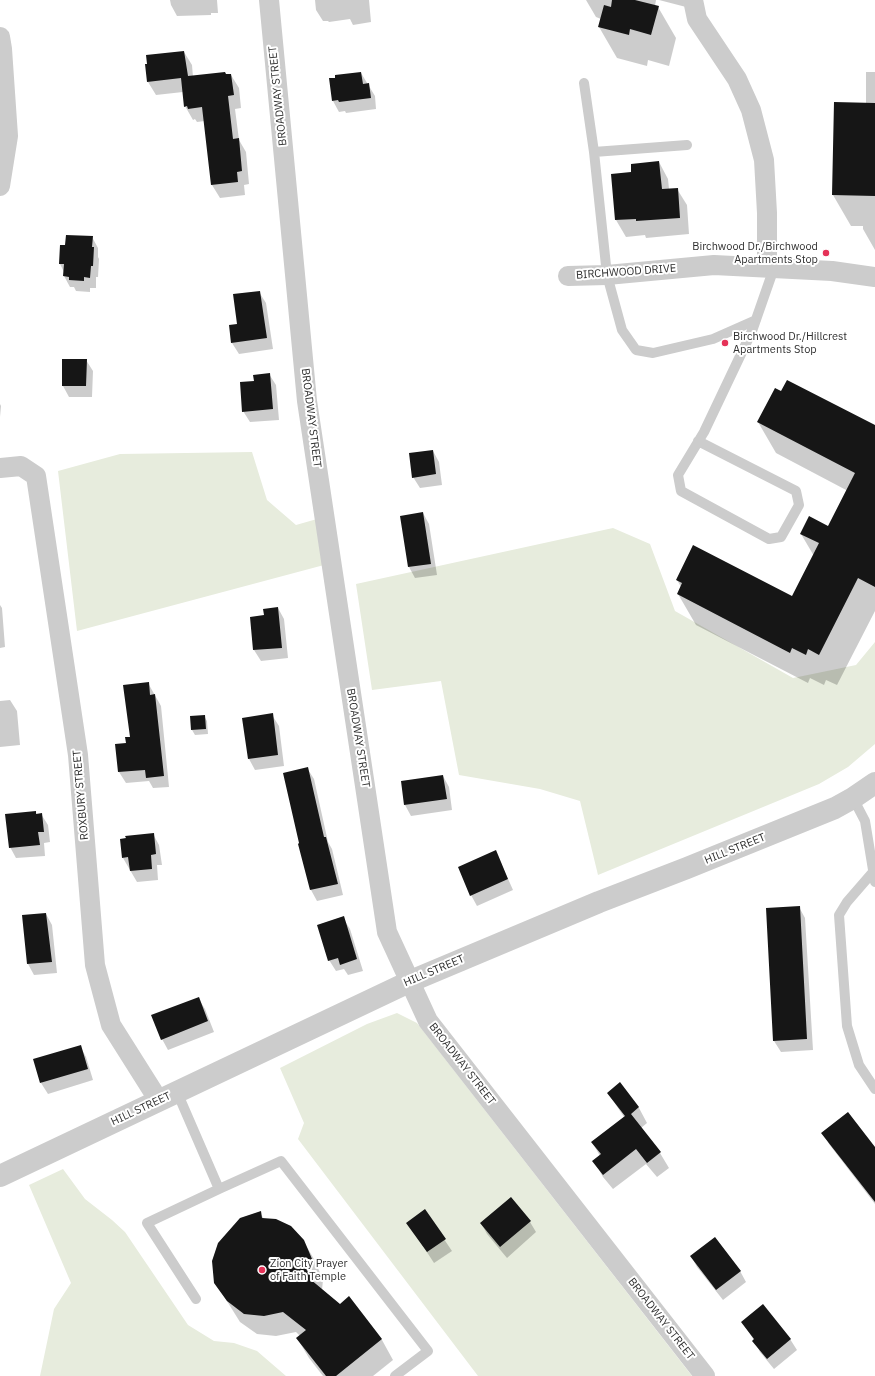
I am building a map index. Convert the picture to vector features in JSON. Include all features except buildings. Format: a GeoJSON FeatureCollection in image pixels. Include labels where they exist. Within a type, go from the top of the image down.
{"type":"FeatureCollection","features":[{"type":"Feature","properties":{"kind":"street","name":"BROADWAY STREET"},"geometry":{"type":"LineString","coordinates":[[268,0],[309,409],[387,932],[428,1020],[705,1376]]}},
{"type":"Feature","properties":{"kind":"street"},"geometry":{"type":"LineString","coordinates":[[692,0],[697,19],[737,79],[751,110],[764,160],[771,268]]}},
{"type":"Feature","properties":{"kind":"street"},"geometry":{"type":"LineString","coordinates":[[0,37],[8,136],[0,186]]}},
{"type":"Feature","properties":{"kind":"street","name":"BIRCHWOOD DRIVE"},"geometry":{"type":"LineString","coordinates":[[568,276],[606,275],[714,265],[832,271],[875,277]]}},
{"type":"Feature","properties":{"kind":"street","name":"ROXBURY STREET"},"geometry":{"type":"LineString","coordinates":[[0,468],[21,466],[36,476],[78,755],[95,966],[111,1025],[168,1097]]}},
{"type":"Feature","properties":{"kind":"street","name":"HILL STREET"},"geometry":{"type":"LineString","coordinates":[[0,1176],[411,981],[599,902],[813,818],[854,798],[875,783]]}},
{"type":"Feature","properties":{"kind":"lane"},"geometry":{"type":"LineString","coordinates":[[584,83],[594,152],[606,275],[622,330],[636,350],[653,352],[713,339],[756,320]]}},
{"type":"Feature","properties":{"kind":"lane"},"geometry":{"type":"LineString","coordinates":[[594,152],[687,145]]}},
{"type":"Feature","properties":{"kind":"lane"},"geometry":{"type":"LineString","coordinates":[[698,441],[796,491],[799,505],[781,537],[769,539],[681,491],[678,475],[698,441],[752,331],[771,268]]}},
{"type":"Feature","properties":{"kind":"lane"},"geometry":{"type":"LineString","coordinates":[[854,798],[865,821],[875,882]]}},
{"type":"Feature","properties":{"kind":"lane"},"geometry":{"type":"LineString","coordinates":[[873,872],[847,902],[839,915],[847,1026],[859,1065],[875,1089]]}},
{"type":"Feature","properties":{"kind":"lane"},"geometry":{"type":"LineString","coordinates":[[168,1097],[219,1189]]}},
{"type":"Feature","properties":{"kind":"lane"},"geometry":{"type":"LineString","coordinates":[[196,1299],[147,1223],[281,1161],[428,1351],[395,1376]]}},
{"type":"Feature","properties":{"kind":"shaded area"},"geometry":{"type":"Polygon","coordinates":[[[252,452],[267,500],[296,525],[317,519],[324,565],[77,631],[58,471],[120,454],[252,452]]]}},
{"type":"Feature","properties":{"kind":"shaded area"},"geometry":{"type":"Polygon","coordinates":[[[613,528],[650,544],[675,611],[793,678],[856,665],[875,642],[875,744],[848,767],[819,784],[598,875],[580,801],[540,789],[459,775],[441,681],[372,690],[356,584],[613,528]]]}},
{"type":"Feature","properties":{"kind":"shaded area"},"geometry":{"type":"Polygon","coordinates":[[[397,1013],[417,1023],[692,1376],[478,1376],[298,1139],[304,1123],[280,1068],[367,1024],[397,1013]]]}},
{"type":"Feature","properties":{"kind":"shaded area"},"geometry":{"type":"Polygon","coordinates":[[[63,1169],[85,1199],[125,1232],[188,1325],[214,1341],[234,1343],[257,1351],[286,1376],[40,1376],[54,1309],[71,1283],[29,1185],[63,1169]]]}},
{"type":"Feature","properties":{"kind":"place","name":"Birchwood Dr./Birchwood Apartments Stop"},"geometry":{"type":"Point","coordinates":[826,253]}},
{"type":"Feature","properties":{"kind":"place","name":"Birchwood Dr./Hillcrest Apartments Stop"},"geometry":{"type":"Point","coordinates":[725,343]}},
{"type":"Feature","properties":{"kind":"place","name":"Zion City Prayer of Faith Temple"},"geometry":{"type":"Point","coordinates":[262,1270]}}]}
